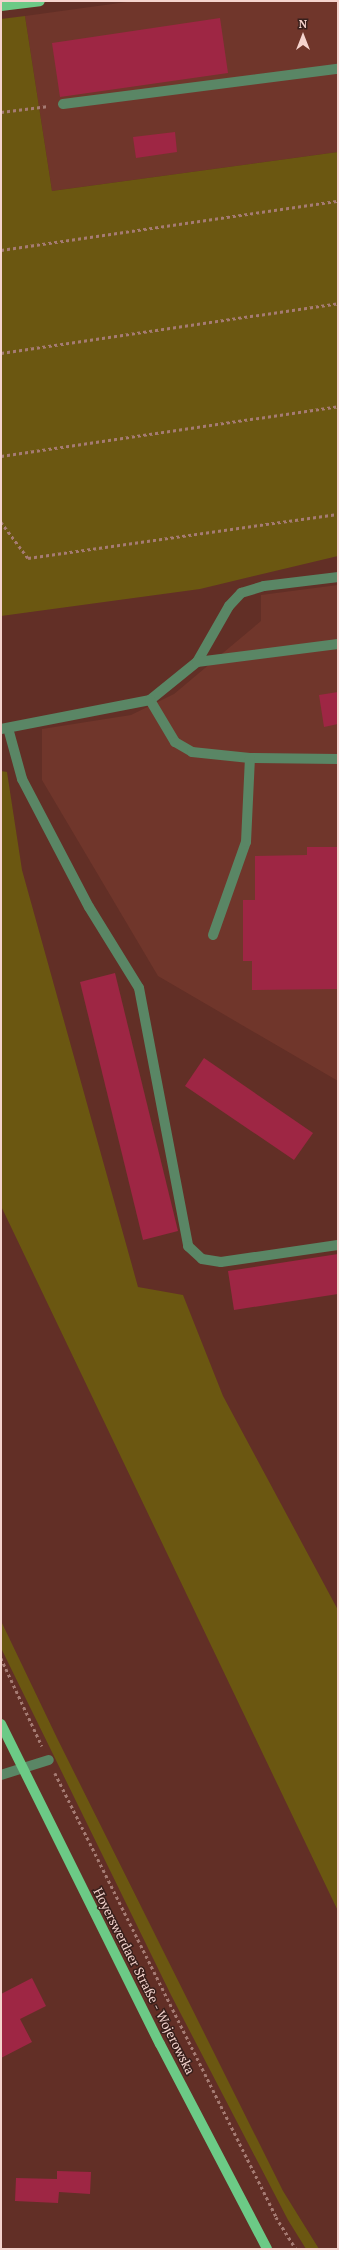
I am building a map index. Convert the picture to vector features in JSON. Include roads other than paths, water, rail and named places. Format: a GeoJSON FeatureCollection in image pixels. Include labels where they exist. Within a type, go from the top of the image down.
{"type":"FeatureCollection","features":[{"type":"Feature","properties":{"kind":"main road"},"geometry":{"type":"LineString","coordinates":[[1,6],[40,1]]}},
{"type":"Feature","properties":{"kind":"main road","name":"Hoyerswerdaer Straße - Wojerowska"},"geometry":{"type":"LineString","coordinates":[[1,1724],[164,2051],[267,2249]]}},
{"type":"Feature","properties":{"kind":"street"},"geometry":{"type":"LineString","coordinates":[[63,104],[338,69]]}},
{"type":"Feature","properties":{"kind":"street"},"geometry":{"type":"LineString","coordinates":[[338,577],[264,586],[241,592],[229,606],[197,662],[150,700],[4,729],[22,779],[89,907],[139,988],[188,1246],[202,1259],[221,1262],[338,1245]]}},
{"type":"Feature","properties":{"kind":"street"},"geometry":{"type":"LineString","coordinates":[[197,662],[338,644]]}},
{"type":"Feature","properties":{"kind":"street"},"geometry":{"type":"LineString","coordinates":[[150,700],[175,742],[192,752],[250,758],[338,759]]}},
{"type":"Feature","properties":{"kind":"street"},"geometry":{"type":"LineString","coordinates":[[213,934],[246,842],[250,758]]}},
{"type":"Feature","properties":{"kind":"street"},"geometry":{"type":"LineString","coordinates":[[1,1775],[49,1760]]}}]}
